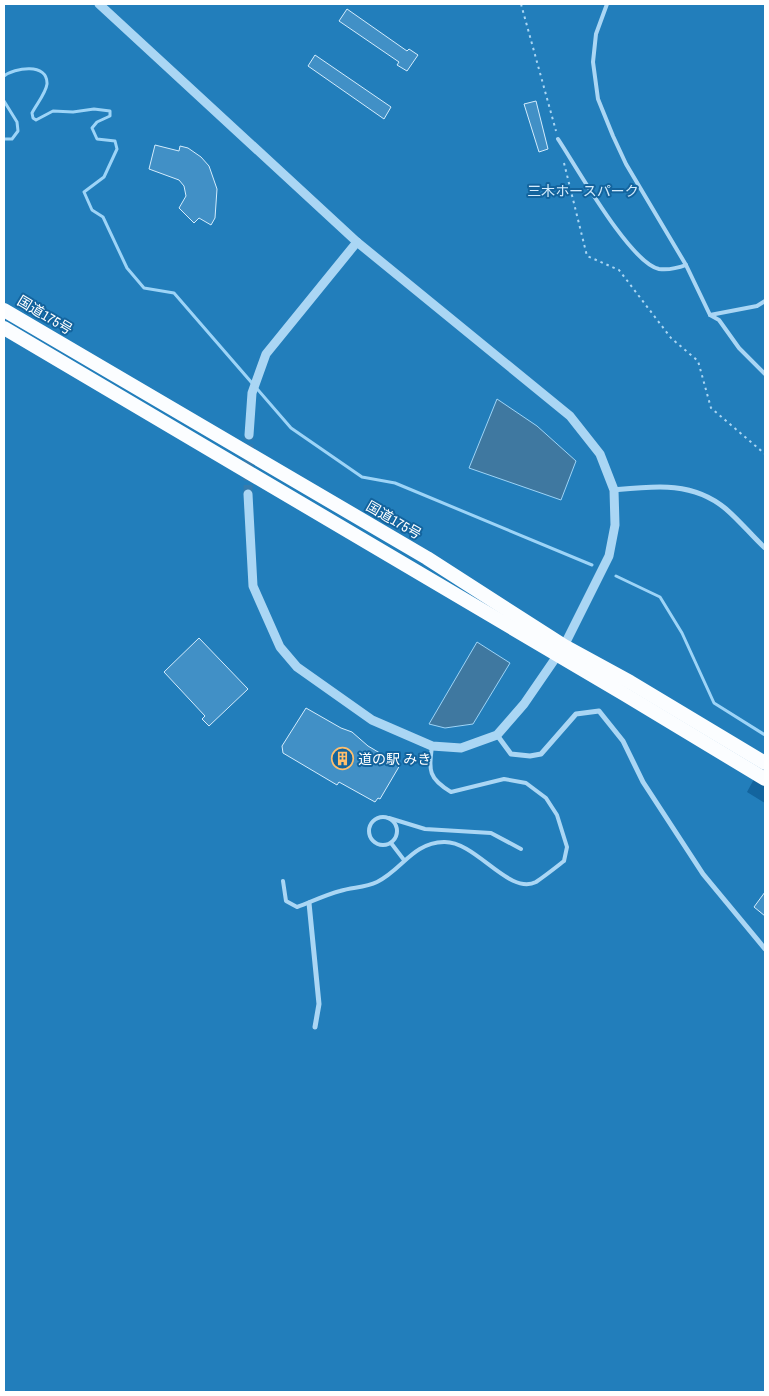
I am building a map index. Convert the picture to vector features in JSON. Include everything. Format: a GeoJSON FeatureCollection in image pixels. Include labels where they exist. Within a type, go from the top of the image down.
{"type":"FeatureCollection","features":[{"type":"Feature","properties":{"kind":"highway","name":"国道175号"},"geometry":{"type":"LineString","coordinates":[[4,310],[427,558],[624,694],[765,780]]}},
{"type":"Feature","properties":{"kind":"highway","name":"国道175号"},"geometry":{"type":"LineString","coordinates":[[4,328],[561,651],[630,682],[765,764]]}},
{"type":"Feature","properties":{"kind":"street"},"geometry":{"type":"LineString","coordinates":[[99,4],[357,242],[570,416],[600,454],[614,490],[615,524],[609,556],[561,651],[524,704],[497,734],[461,748],[432,746],[372,720],[298,667],[280,647],[253,586],[248,494]]}},
{"type":"Feature","properties":{"kind":"street"},"geometry":{"type":"LineString","coordinates":[[249,435],[252,393],[266,354],[357,242]]}},
{"type":"Feature","properties":{"kind":"street"},"geometry":{"type":"LineString","coordinates":[[614,490],[655,486],[686,489],[709,497],[726,509],[765,548]]}},
{"type":"Feature","properties":{"kind":"street"},"geometry":{"type":"LineString","coordinates":[[497,734],[511,754],[530,756],[541,754],[576,714],[599,711],[623,742],[643,782],[694,861],[765,950]]}},
{"type":"Feature","properties":{"kind":"street"},"geometry":{"type":"LineString","coordinates":[[309,903],[319,1004],[315,1027]]}},
{"type":"Feature","properties":{"kind":"lane"},"geometry":{"type":"LineString","coordinates":[[607,4],[596,34],[593,62],[598,99],[626,164],[686,265],[710,315],[719,320],[739,348],[765,374]]}},
{"type":"Feature","properties":{"kind":"lane"},"geometry":{"type":"LineString","coordinates":[[558,139],[616,228],[641,259],[658,269],[674,269],[686,265]]}},
{"type":"Feature","properties":{"kind":"lane"},"geometry":{"type":"LineString","coordinates":[[710,315],[726,310],[739,311],[757,306],[765,301]]}},
{"type":"Feature","properties":{"kind":"lane"},"geometry":{"type":"LineString","coordinates":[[283,881],[286,901],[297,907],[341,890],[365,887],[378,882],[427,844],[447,842],[467,848],[507,878],[520,884],[534,883],[564,861],[567,847],[557,815],[546,798],[526,783],[504,779],[451,792],[435,782],[430,768],[432,746]]}},
{"type":"Feature","properties":{"kind":"lane"},"geometry":{"type":"LineString","coordinates":[[389,818],[397,830],[391,842],[382,845],[374,842],[368,831],[375,819],[389,818],[425,829],[491,833],[521,849]]}},
{"type":"Feature","properties":{"kind":"lane"},"geometry":{"type":"LineString","coordinates":[[391,842],[404,860]]}},
{"type":"Feature","properties":{"kind":"green space","name":"三木ホースパーク"},"geometry":{"type":"Polygon","coordinates":[[[4,4],[765,4],[765,759],[747,792],[765,803],[765,1392],[4,1392],[4,4]]]}},
{"type":"Feature","properties":{"kind":"shaded area"},"geometry":{"type":"Polygon","coordinates":[[[497,399],[537,426],[576,461],[561,500],[469,468],[497,399]]]}},
{"type":"Feature","properties":{"kind":"shaded area"},"geometry":{"type":"Polygon","coordinates":[[[477,642],[510,663],[473,724],[445,728],[429,724],[477,642]]]}},
{"type":"Feature","properties":{"kind":"building"},"geometry":{"type":"Polygon","coordinates":[[[347,9],[407,51],[409,49],[418,55],[407,71],[397,65],[399,62],[339,21],[347,9]]]}},
{"type":"Feature","properties":{"kind":"building"},"geometry":{"type":"Polygon","coordinates":[[[315,55],[391,107],[384,119],[308,66],[315,55]]]}},
{"type":"Feature","properties":{"kind":"building"},"geometry":{"type":"Polygon","coordinates":[[[536,101],[548,149],[539,152],[524,104],[536,101]]]}},
{"type":"Feature","properties":{"kind":"building"},"geometry":{"type":"Polygon","coordinates":[[[155,145],[179,151],[180,146],[188,148],[201,157],[209,166],[217,189],[215,218],[211,225],[199,218],[194,223],[179,208],[186,196],[184,186],[179,180],[149,169],[155,145]]]}},
{"type":"Feature","properties":{"kind":"building"},"geometry":{"type":"Polygon","coordinates":[[[199,638],[248,689],[209,726],[202,719],[205,716],[164,672],[199,638]]]}},
{"type":"Feature","properties":{"kind":"building","name":"道の駅 みき"},"geometry":{"type":"Polygon","coordinates":[[[306,708],[341,728],[352,732],[368,746],[400,765],[380,799],[378,798],[375,802],[339,782],[337,785],[283,753],[282,746],[306,708]]]}},
{"type":"Feature","properties":{"kind":"building"},"geometry":{"type":"Polygon","coordinates":[[[765,892],[765,916],[754,907],[765,892]]]}},
{"type":"Feature","properties":{"kind":"waterway"},"geometry":{"type":"LineString","coordinates":[[4,76],[22,69],[30,69],[42,72],[46,77],[46,88],[32,113],[33,118],[36,120],[53,111],[73,112],[94,109],[110,111],[110,116],[97,122],[92,128],[97,139],[115,141],[117,149],[104,177],[84,192],[92,210],[103,217],[127,268],[144,288],[174,293],[291,428],[362,477],[395,483],[592,565]]}},
{"type":"Feature","properties":{"kind":"waterway"},"geometry":{"type":"LineString","coordinates":[[4,101],[17,122],[18,131],[12,139],[4,139]]}},
{"type":"Feature","properties":{"kind":"waterway"},"geometry":{"type":"LineString","coordinates":[[616,576],[660,597],[682,633],[714,703],[765,735]]}},
{"type":"Feature","properties":{"kind":"tunnel"},"geometry":{"type":"LineString","coordinates":[[248,494],[249,435]]}},
{"type":"Feature","properties":{"kind":"place","name":"道の駅 みき"},"geometry":{"type":"Point","coordinates":[342,759]}}]}
